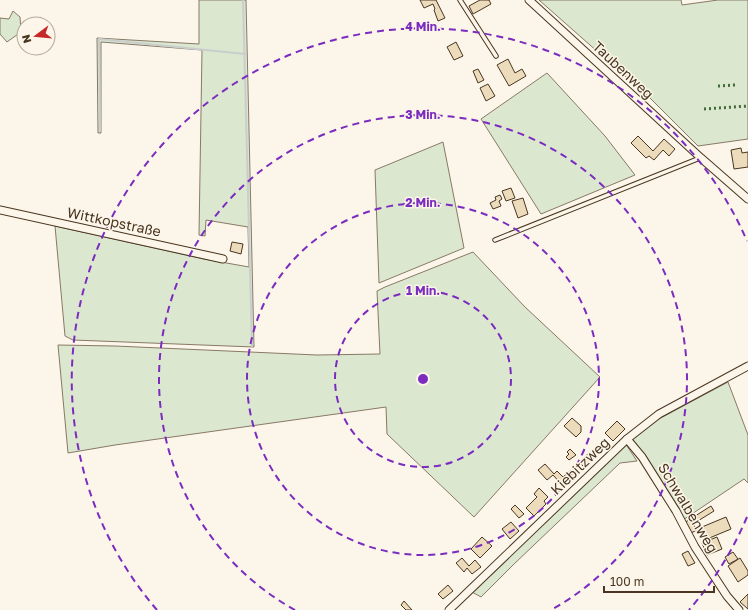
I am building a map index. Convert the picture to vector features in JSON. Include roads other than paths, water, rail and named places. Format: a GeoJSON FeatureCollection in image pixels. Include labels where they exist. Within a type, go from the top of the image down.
{"type":"FeatureCollection","features":[{"type":"Feature","properties":{"kind":"street","name":"Taubenweg"},"geometry":{"type":"LineString","coordinates":[[528,0],[748,199]]}},
{"type":"Feature","properties":{"kind":"street","name":"Wittkopstraße"},"geometry":{"type":"LineString","coordinates":[[0,210],[223,259]]}},
{"type":"Feature","properties":{"kind":"street","name":"Kiebitzweg"},"geometry":{"type":"LineString","coordinates":[[449,610],[627,439],[659,414],[748,366]]}},
{"type":"Feature","properties":{"kind":"street","name":"Schwalbenweg"},"geometry":{"type":"LineString","coordinates":[[627,439],[642,458],[676,510],[695,547],[727,596],[739,610]]}},
{"type":"Feature","properties":{"kind":"lane"},"geometry":{"type":"LineString","coordinates":[[460,0],[496,56]]}},
{"type":"Feature","properties":{"kind":"lane"},"geometry":{"type":"LineString","coordinates":[[495,240],[701,158]]}},
{"type":"Feature","properties":{"kind":"waterway"},"geometry":{"type":"LineString","coordinates":[[243,0],[252,346]]}},
{"type":"Feature","properties":{"kind":"waterway"},"geometry":{"type":"LineString","coordinates":[[100,131],[99,39],[245,54]]}}]}
